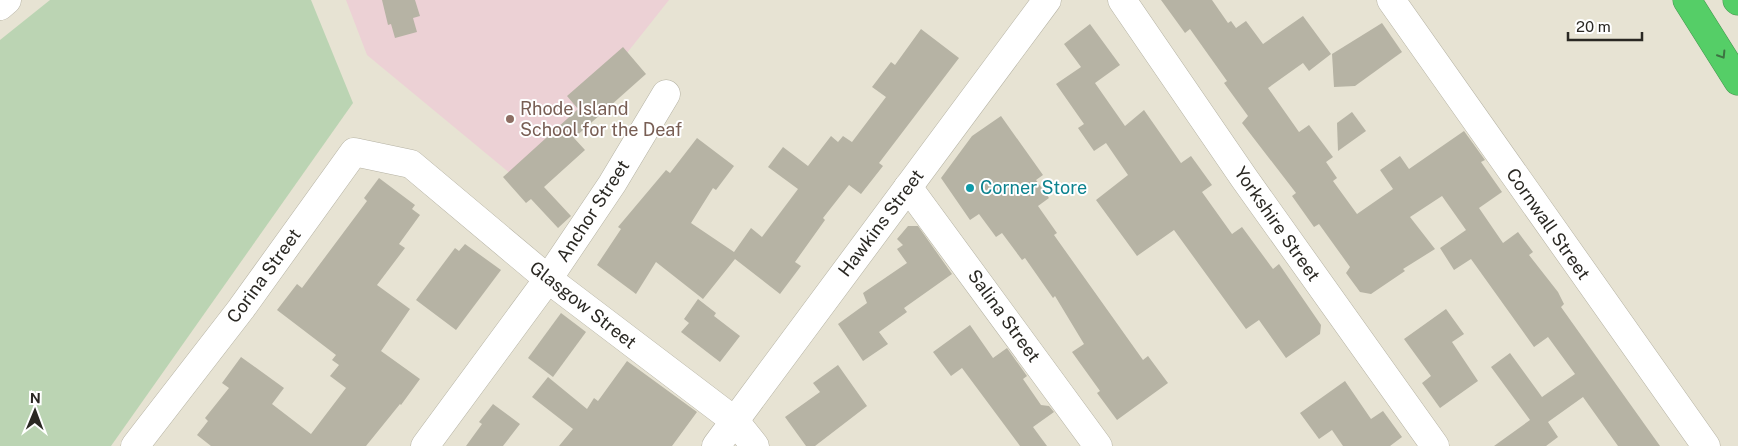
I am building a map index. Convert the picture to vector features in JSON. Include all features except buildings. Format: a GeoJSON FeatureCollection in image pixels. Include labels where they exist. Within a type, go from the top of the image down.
{"type":"FeatureCollection","features":[{"type":"Feature","properties":{"kind":"highway"},"geometry":{"type":"LineString","coordinates":[[1687,0],[1738,81]]}},
{"type":"Feature","properties":{"kind":"street"},"geometry":{"type":"LineString","coordinates":[[0,6],[7,0]]}},
{"type":"Feature","properties":{"kind":"street","name":"Hawkins Street"},"geometry":{"type":"LineString","coordinates":[[716,446],[1047,0]]}},
{"type":"Feature","properties":{"kind":"street","name":"Yorkshire Street"},"geometry":{"type":"LineString","coordinates":[[1122,0],[1244,178],[1435,446]]}},
{"type":"Feature","properties":{"kind":"street","name":"Cornwall Street"},"geometry":{"type":"LineString","coordinates":[[1391,0],[1706,446]]}},
{"type":"Feature","properties":{"kind":"street","name":"Anchor Street"},"geometry":{"type":"LineString","coordinates":[[425,446],[548,279],[612,184],[666,94]]}},
{"type":"Feature","properties":{"kind":"street","name":"Corina Street"},"geometry":{"type":"LineString","coordinates":[[136,444],[241,308],[354,152],[410,164]]}},
{"type":"Feature","properties":{"kind":"street","name":"Glasgow Street"},"geometry":{"type":"LineString","coordinates":[[410,164],[548,279],[735,421],[754,446]]}},
{"type":"Feature","properties":{"kind":"street","name":"Salina Street"},"geometry":{"type":"LineString","coordinates":[[908,187],[1098,446]]}},
{"type":"Feature","properties":{"kind":"shaded area","name":"Rhode Island School for the Deaf"},"geometry":{"type":"Polygon","coordinates":[[[346,0],[669,0],[523,184],[367,55],[346,0]]]}},
{"type":"Feature","properties":{"kind":"green space"},"geometry":{"type":"Polygon","coordinates":[[[50,0],[311,0],[353,103],[111,446],[0,446],[0,40],[50,0]]]}},
{"type":"Feature","properties":{"kind":"place","name":"Rhode Island School for the Deaf"},"geometry":{"type":"Point","coordinates":[510,119]}},
{"type":"Feature","properties":{"kind":"place","name":"Corner Store"},"geometry":{"type":"Point","coordinates":[970,188]}}]}
